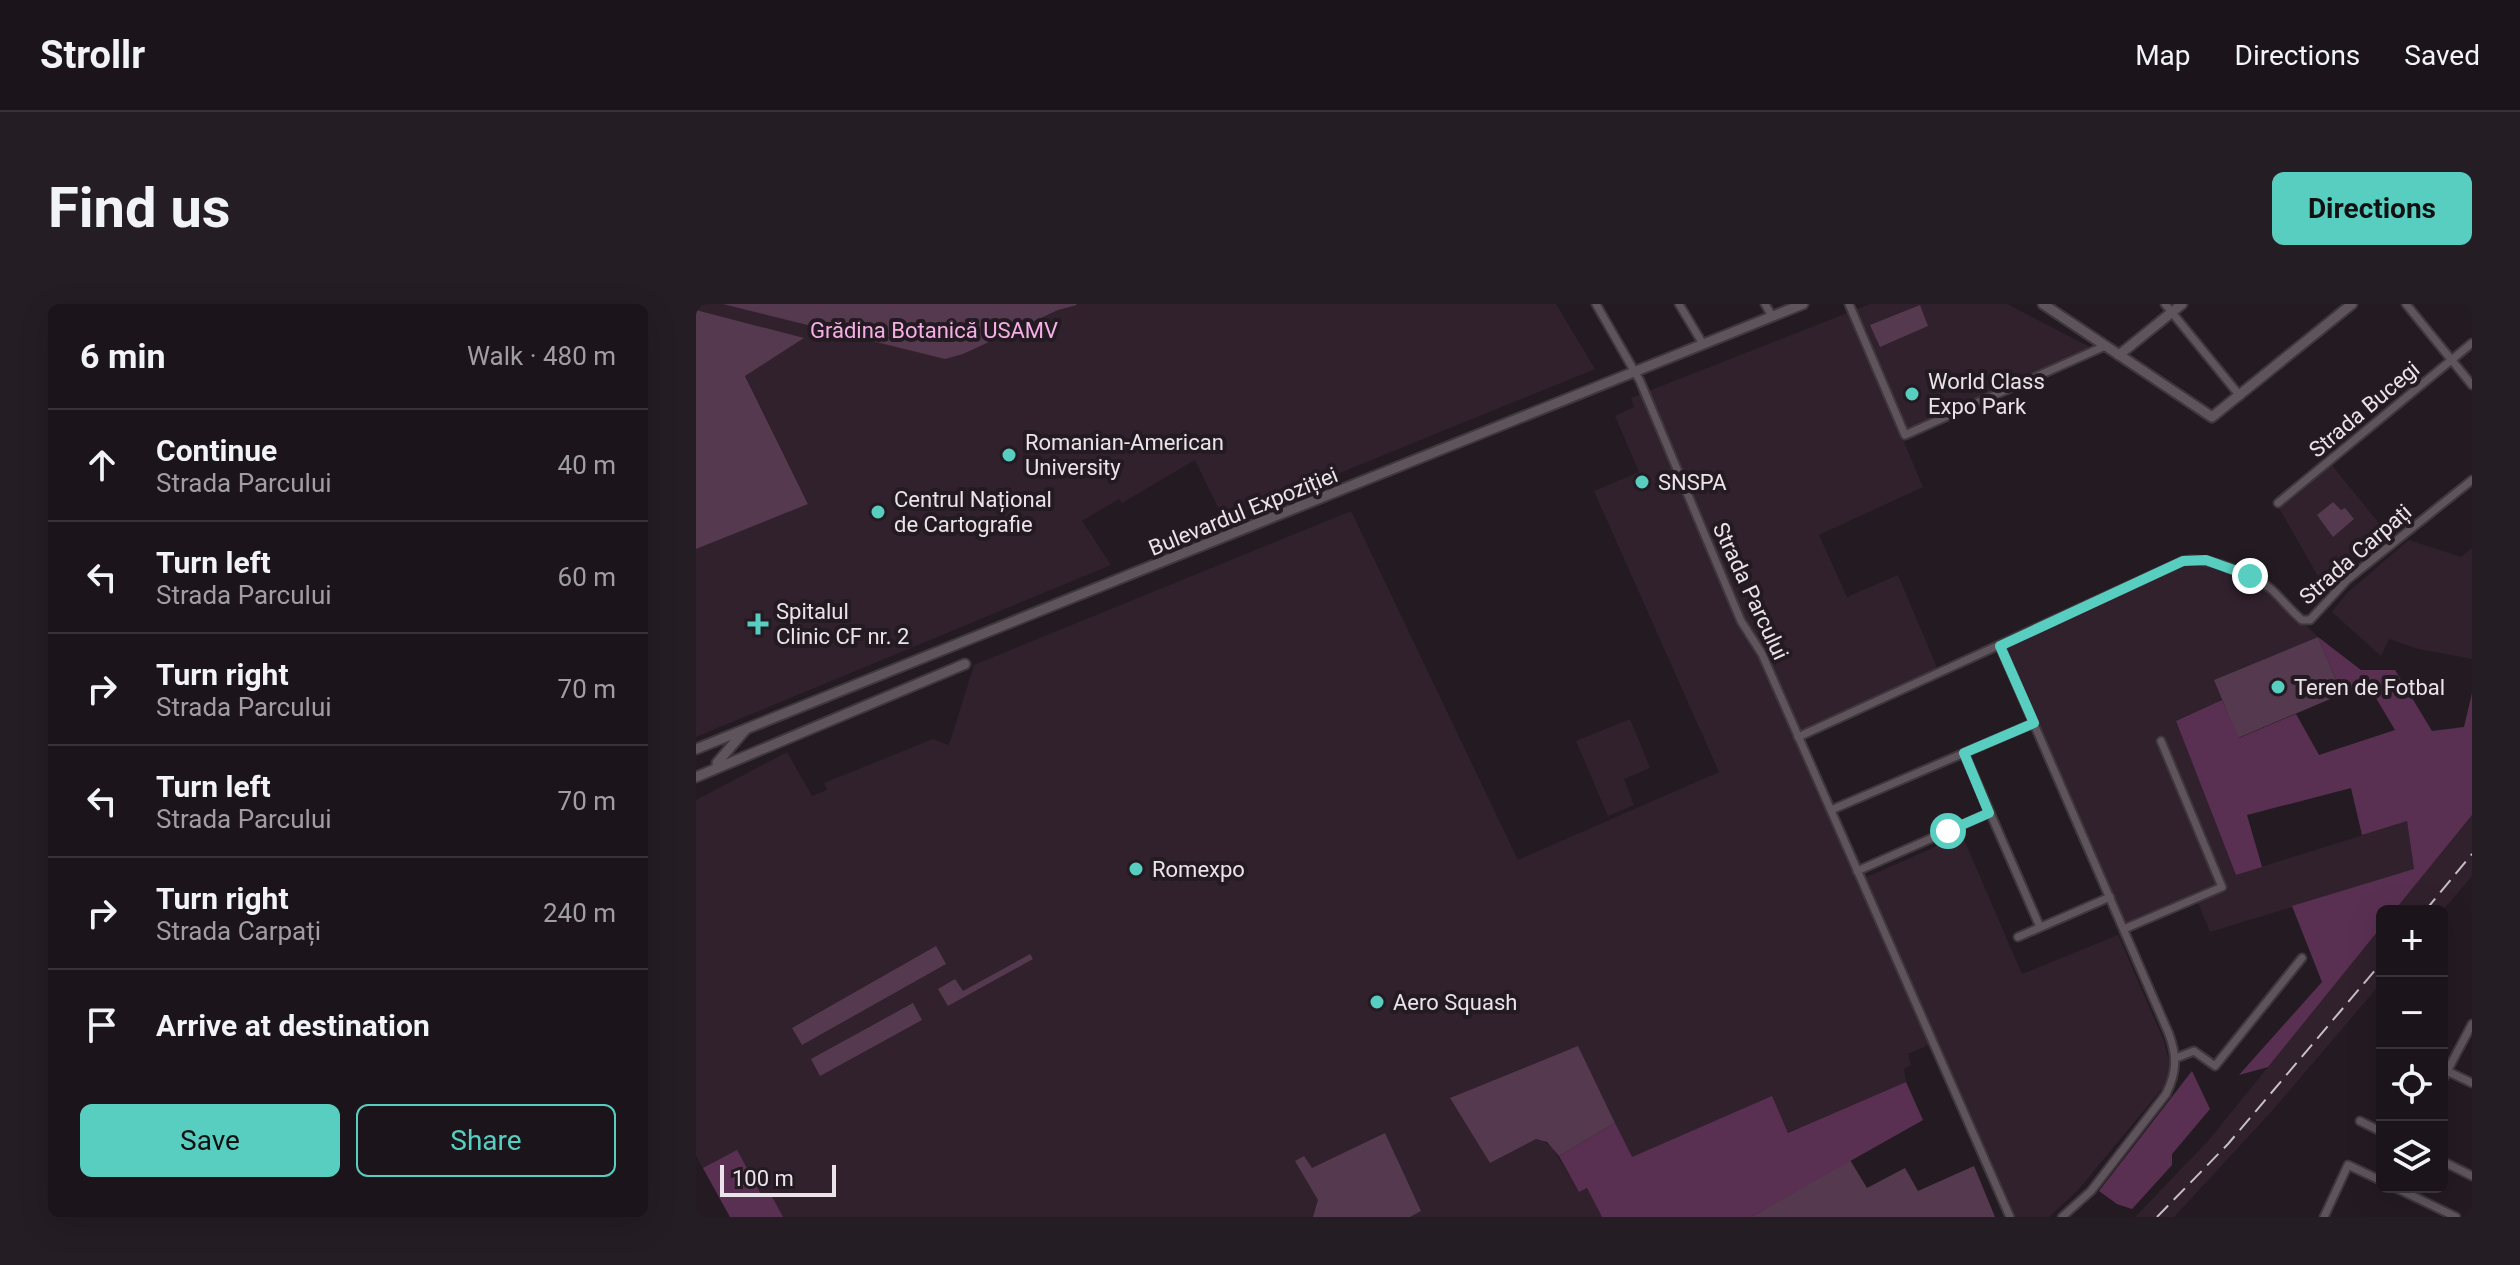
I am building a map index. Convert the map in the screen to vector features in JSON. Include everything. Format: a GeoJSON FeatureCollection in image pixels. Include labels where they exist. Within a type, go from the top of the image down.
{"type":"FeatureCollection","features":[{"type":"Feature","properties":{"kind":"street","name":"Strada Parcului"},"geometry":{"type":"LineString","coordinates":[[1596,304],[1636,372],[1741,621],[1759,649],[2010,1217]]}},
{"type":"Feature","properties":{"kind":"street"},"geometry":{"type":"LineString","coordinates":[[1679,304],[1703,344]]}},
{"type":"Feature","properties":{"kind":"street"},"geometry":{"type":"LineString","coordinates":[[1765,304],[1772,316]]}},
{"type":"Feature","properties":{"kind":"street","name":"Bulevardul Expoziției"},"geometry":{"type":"LineString","coordinates":[[696,749],[1803,304]]}},
{"type":"Feature","properties":{"kind":"street"},"geometry":{"type":"LineString","coordinates":[[1849,304],[1905,435],[2105,346]]}},
{"type":"Feature","properties":{"kind":"street"},"geometry":{"type":"LineString","coordinates":[[2043,304],[2210,416],[2215,416],[2352,304]]}},
{"type":"Feature","properties":{"kind":"street"},"geometry":{"type":"LineString","coordinates":[[2119,355],[2169,308],[2182,304]]}},
{"type":"Feature","properties":{"kind":"street"},"geometry":{"type":"LineString","coordinates":[[2406,304],[2472,385]]}},
{"type":"Feature","properties":{"kind":"street"},"geometry":{"type":"LineString","coordinates":[[2169,308],[2240,396]]}},
{"type":"Feature","properties":{"kind":"street","name":"Strada Bucegi"},"geometry":{"type":"LineString","coordinates":[[2278,503],[2472,343]]}},
{"type":"Feature","properties":{"kind":"street","name":"Strada Carpați"},"geometry":{"type":"LineString","coordinates":[[2000,646],[2190,559],[2206,560],[2260,581],[2298,618],[2310,620],[2347,580],[2472,480]]}},
{"type":"Feature","properties":{"kind":"street"},"geometry":{"type":"LineString","coordinates":[[1798,737],[2000,646],[2169,1034],[2176,1058],[2174,1076],[2166,1094],[2091,1191],[2062,1217]]}},
{"type":"Feature","properties":{"kind":"street"},"geometry":{"type":"LineString","coordinates":[[696,777],[965,664]]}},
{"type":"Feature","properties":{"kind":"street"},"geometry":{"type":"LineString","coordinates":[[1831,810],[2034,723]]}},
{"type":"Feature","properties":{"kind":"street"},"geometry":{"type":"LineString","coordinates":[[709,770],[727,754],[746,729]]}},
{"type":"Feature","properties":{"kind":"street"},"geometry":{"type":"LineString","coordinates":[[2124,929],[2222,887],[2161,741]]}},
{"type":"Feature","properties":{"kind":"street"},"geometry":{"type":"LineString","coordinates":[[1964,753],[2040,927]]}},
{"type":"Feature","properties":{"kind":"street"},"geometry":{"type":"LineString","coordinates":[[1857,871],[1989,813]]}},
{"type":"Feature","properties":{"kind":"street"},"geometry":{"type":"LineString","coordinates":[[2018,937],[2110,897]]}},
{"type":"Feature","properties":{"kind":"street"},"geometry":{"type":"LineString","coordinates":[[2176,1058],[2194,1051],[2215,1066],[2302,958]]}},
{"type":"Feature","properties":{"kind":"street"},"geometry":{"type":"LineString","coordinates":[[2448,1069],[2472,1024]]}},
{"type":"Feature","properties":{"kind":"street"},"geometry":{"type":"LineString","coordinates":[[2448,1071],[2472,1083]]}},
{"type":"Feature","properties":{"kind":"street"},"geometry":{"type":"LineString","coordinates":[[2360,1121],[2376,1129]]}},
{"type":"Feature","properties":{"kind":"street"},"geometry":{"type":"LineString","coordinates":[[2448,1164],[2472,1176]]}},
{"type":"Feature","properties":{"kind":"street"},"geometry":{"type":"LineString","coordinates":[[2324,1217],[2348,1165],[2376,1178]]}},
{"type":"Feature","properties":{"kind":"street"},"geometry":{"type":"LineString","coordinates":[[2406,1193],[2456,1217]]}},
{"type":"Feature","properties":{"kind":"shaded area"},"geometry":{"type":"Polygon","coordinates":[[[696,304],[1556,304],[1595,369],[1224,520],[1195,460],[1122,503],[1119,499],[1082,521],[1111,565],[696,737],[696,549],[808,503],[745,375],[803,338],[696,310],[696,304]]]}},
{"type":"Feature","properties":{"kind":"shaded area"},"geometry":{"type":"Polygon","coordinates":[[[1870,304],[2007,304],[2101,353],[1904,442],[1923,487],[1819,535],[1847,597],[1898,575],[1941,677],[1804,737],[1867,877],[1962,835],[2022,974],[2118,935],[2164,1041],[2170,1065],[2166,1084],[2078,1190],[2049,1217],[2016,1217],[1938,1041],[1908,1054],[1911,1065],[1904,1069],[1906,1082],[1788,1133],[1771,1097],[1631,1158],[1578,1046],[1531,1139],[1542,1140],[1552,1147],[1579,1192],[1587,1188],[1602,1217],[730,1217],[696,1156],[696,800],[787,752],[812,796],[827,790],[824,783],[933,739],[949,745],[974,665],[1351,511],[1518,860],[1719,772],[1594,491],[1639,472],[1615,416],[1634,407],[1631,398],[1870,304]]]}},
{"type":"Feature","properties":{"kind":"shaded area"},"geometry":{"type":"Polygon","coordinates":[[[2331,464],[2386,532],[2323,585],[2279,508],[2331,464]]]}},
{"type":"Feature","properties":{"kind":"shaded area"},"geometry":{"type":"Polygon","coordinates":[[[2409,540],[2461,557],[2472,548],[2472,659],[2419,649],[2389,639],[2381,656],[2332,612],[2347,593],[2409,540]]]}},
{"type":"Feature","properties":{"kind":"shaded area"},"geometry":{"type":"Polygon","coordinates":[[[2199,559],[2260,581],[2318,637],[2215,680],[2222,700],[2176,721],[2236,875],[2407,821],[2414,870],[2210,932],[2196,898],[2124,929],[2000,646],[2174,564],[2199,559]]]}},
{"type":"Feature","properties":{"kind":"shaded area"},"geometry":{"type":"Polygon","coordinates":[[[2318,637],[2361,670],[2395,670],[2432,731],[2464,727],[2472,693],[2472,815],[2399,905],[2376,905],[2376,933],[2268,1067],[2239,1075],[2322,982],[2292,906],[2414,869],[2407,821],[2362,835],[2351,788],[2247,815],[2262,867],[2236,875],[2176,721],[2222,700],[2239,738],[2296,714],[2319,755],[2395,730],[2373,693],[2360,697],[2356,688],[2342,694],[2318,637]]]}},
{"type":"Feature","properties":{"kind":"shaded area"},"geometry":{"type":"Polygon","coordinates":[[[1630,719],[1650,768],[1624,779],[1634,805],[1608,816],[1576,741],[1630,719]]]}},
{"type":"Feature","properties":{"kind":"shaded area"},"geometry":{"type":"Polygon","coordinates":[[[2472,815],[2472,876],[2447,905],[2399,905],[2472,815]]]}},
{"type":"Feature","properties":{"kind":"shaded area"},"geometry":{"type":"Polygon","coordinates":[[[2376,933],[2376,989],[2271,1112],[2174,1217],[2135,1217],[2208,1141],[2376,933]]]}},
{"type":"Feature","properties":{"kind":"shaded area"},"geometry":{"type":"Polygon","coordinates":[[[2192,1071],[2210,1109],[2172,1154],[2172,1165],[2132,1209],[2117,1204],[2099,1191],[2192,1071]]]}},
{"type":"Feature","properties":{"kind":"shaded area"},"geometry":{"type":"Polygon","coordinates":[[[1906,1082],[1923,1120],[1751,1217],[1602,1217],[1587,1188],[1579,1192],[1559,1156],[1615,1123],[1632,1157],[1772,1096],[1788,1133],[1906,1082]]]}},
{"type":"Feature","properties":{"kind":"shaded area"},"geometry":{"type":"Polygon","coordinates":[[[737,1150],[762,1196],[770,1193],[783,1217],[730,1217],[703,1168],[737,1150]]]}},
{"type":"Feature","properties":{"kind":"green space","name":"Grădina Botanică USAMV"},"geometry":{"type":"Polygon","coordinates":[[[723,304],[1077,305],[1058,310],[963,354],[945,359],[723,304]]]}},
{"type":"Feature","properties":{"kind":"green space"},"geometry":{"type":"Polygon","coordinates":[[[1920,305],[1928,326],[1880,347],[1870,325],[1920,305]]]}},
{"type":"Feature","properties":{"kind":"green space"},"geometry":{"type":"Polygon","coordinates":[[[696,310],[804,338],[745,376],[808,504],[696,549],[696,310]]]}},
{"type":"Feature","properties":{"kind":"green space"},"geometry":{"type":"Polygon","coordinates":[[[2333,502],[2341,510],[2345,508],[2354,519],[2333,537],[2317,515],[2333,502]]]}},
{"type":"Feature","properties":{"kind":"green space","name":"Teren de Fotbal"},"geometry":{"type":"Polygon","coordinates":[[[2318,637],[2342,694],[2238,738],[2214,680],[2318,637]]]}},
{"type":"Feature","properties":{"kind":"green space"},"geometry":{"type":"Polygon","coordinates":[[[936,946],[946,964],[802,1045],[792,1028],[936,946]]]}},
{"type":"Feature","properties":{"kind":"green space"},"geometry":{"type":"Polygon","coordinates":[[[1030,954],[1033,959],[948,1006],[938,989],[955,979],[963,991],[1030,954]]]}},
{"type":"Feature","properties":{"kind":"green space"},"geometry":{"type":"Polygon","coordinates":[[[913,1003],[922,1020],[820,1076],[811,1059],[913,1003]]]}},
{"type":"Feature","properties":{"kind":"green space"},"geometry":{"type":"Polygon","coordinates":[[[1578,1046],[1615,1123],[1559,1156],[1547,1142],[1536,1139],[1490,1163],[1450,1098],[1578,1046]]]}},
{"type":"Feature","properties":{"kind":"green space"},"geometry":{"type":"Polygon","coordinates":[[[1385,1133],[1421,1211],[1410,1217],[1313,1217],[1318,1200],[1295,1161],[1304,1156],[1312,1168],[1385,1133]]]}},
{"type":"Feature","properties":{"kind":"green space"},"geometry":{"type":"Polygon","coordinates":[[[1850,1160],[1867,1188],[1905,1168],[1918,1191],[1974,1166],[1995,1217],[1751,1217],[1850,1160]]]}},
{"type":"Feature","properties":{"kind":"railway"},"geometry":{"type":"LineString","coordinates":[[2430,905],[2472,854]]}},
{"type":"Feature","properties":{"kind":"railway"},"geometry":{"type":"LineString","coordinates":[[2157,1217],[2228,1144],[2376,969]]}},
{"type":"Feature","properties":{"kind":"place","name":"World Class Expo Park"},"geometry":{"type":"Point","coordinates":[1912,394]}},
{"type":"Feature","properties":{"kind":"place","name":"Romanian-American University"},"geometry":{"type":"Point","coordinates":[1009,455]}},
{"type":"Feature","properties":{"kind":"place","name":"SNSPA"},"geometry":{"type":"Point","coordinates":[1642,482]}},
{"type":"Feature","properties":{"kind":"place","name":"Centrul Național de Cartografie"},"geometry":{"type":"Point","coordinates":[878,512]}},
{"type":"Feature","properties":{"kind":"place","name":"Spitalul Clinic CF nr. 2"},"geometry":{"type":"Point","coordinates":[758,624]}},
{"type":"Feature","properties":{"kind":"place","name":"Teren de Fotbal"},"geometry":{"type":"Point","coordinates":[2278,687]}},
{"type":"Feature","properties":{"kind":"place","name":"Romexpo"},"geometry":{"type":"Point","coordinates":[1136,869]}},
{"type":"Feature","properties":{"kind":"place","name":"Aero Squash"},"geometry":{"type":"Point","coordinates":[1377,1002]}},
{"type":"Feature","properties":{"kind":"route"},"geometry":{"type":"LineString","coordinates":[[1948,831],[1989,813],[1964,753],[2034,723],[2000,646],[2190,559],[2206,560],[2250,576]]}}]}
